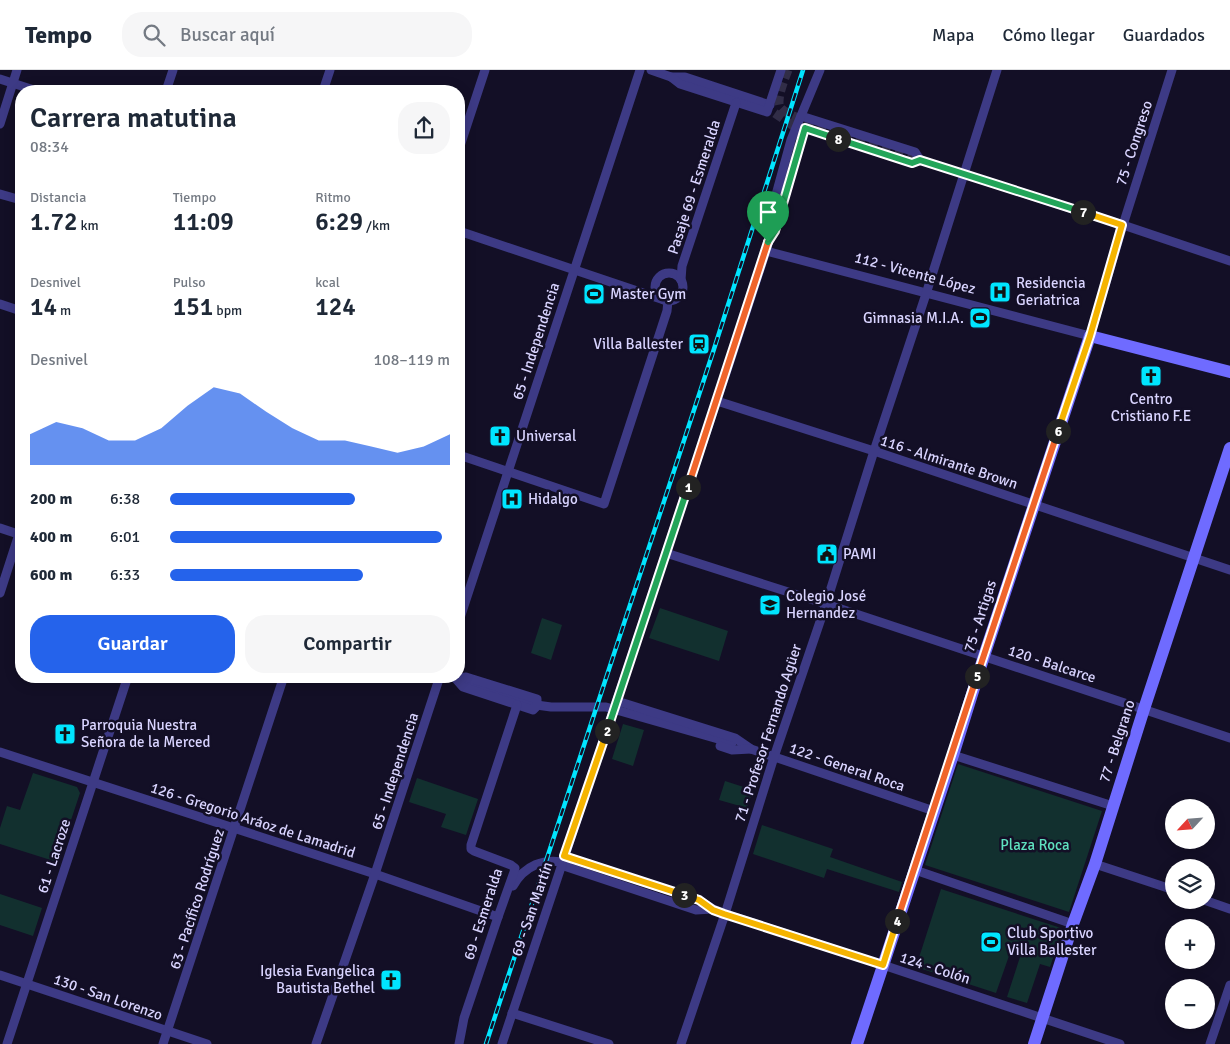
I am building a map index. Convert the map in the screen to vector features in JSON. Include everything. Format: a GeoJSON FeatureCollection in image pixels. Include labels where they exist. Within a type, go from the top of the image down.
{"type":"FeatureCollection","features":[{"type":"Feature","properties":{"kind":"street"},"geometry":{"type":"LineString","coordinates":[[0,124],[17,70]]}},
{"type":"Feature","properties":{"kind":"street"},"geometry":{"type":"LineString","coordinates":[[168,85],[173,70]]}},
{"type":"Feature","properties":{"kind":"street"},"geometry":{"type":"LineString","coordinates":[[325,85],[330,70]]}},
{"type":"Feature","properties":{"kind":"street"},"geometry":{"type":"LineString","coordinates":[[465,131],[485,70]]}},
{"type":"Feature","properties":{"kind":"street","name":"65 - Independencia"},"geometry":{"type":"LineString","coordinates":[[465,603],[640,70]]}},
{"type":"Feature","properties":{"kind":"street"},"geometry":{"type":"LineString","coordinates":[[651,70],[672,77],[680,84],[736,103],[769,109]]}},
{"type":"Feature","properties":{"kind":"street"},"geometry":{"type":"LineString","coordinates":[[769,109],[781,70]]}},
{"type":"Feature","properties":{"kind":"street","name":"69 - San Martín"},"geometry":{"type":"LineString","coordinates":[[767,246],[767,227],[791,140],[820,70]]}},
{"type":"Feature","properties":{"kind":"street","name":"71 - Profesor Fernando Agüer"},"geometry":{"type":"LineString","coordinates":[[681,1044],[774,757],[826,604],[997,70]]}},
{"type":"Feature","properties":{"kind":"street","name":"75 - Congreso"},"geometry":{"type":"LineString","coordinates":[[1122,225],[1172,70]]}},
{"type":"Feature","properties":{"kind":"street"},"geometry":{"type":"LineString","coordinates":[[672,77],[685,76],[769,109]]}},
{"type":"Feature","properties":{"kind":"street"},"geometry":{"type":"LineString","coordinates":[[0,79],[19,85]]}},
{"type":"Feature","properties":{"kind":"street","name":"Pasaje 69 - Esmeralda"},"geometry":{"type":"LineString","coordinates":[[681,280],[682,266],[736,103]]}},
{"type":"Feature","properties":{"kind":"street"},"geometry":{"type":"LineString","coordinates":[[801,116],[915,152],[920,160],[1230,262]]}},
{"type":"Feature","properties":{"kind":"street","name":"69 - San Martín"},"geometry":{"type":"LineString","coordinates":[[767,246],[775,231],[805,128],[912,163],[920,160]]}},
{"type":"Feature","properties":{"kind":"street"},"geometry":{"type":"LineString","coordinates":[[0,194],[15,198]]}},
{"type":"Feature","properties":{"kind":"street","name":"69 - San Martín"},"geometry":{"type":"LineString","coordinates":[[502,1044],[717,401],[775,218]]}},
{"type":"Feature","properties":{"kind":"street","name":"75 - Artigas"},"geometry":{"type":"LineString","coordinates":[[857,1044],[1090,336],[1122,225]]}},
{"type":"Feature","properties":{"kind":"street"},"geometry":{"type":"LineString","coordinates":[[465,233],[574,270],[654,291],[666,301],[667,311],[604,504],[465,457]]}},
{"type":"Feature","properties":{"kind":"street","name":"112 - Vicente López"},"geometry":{"type":"LineString","coordinates":[[767,246],[926,294],[1230,372]]}},
{"type":"Feature","properties":{"kind":"street"},"geometry":{"type":"LineString","coordinates":[[654,291],[658,279],[666,274],[678,276],[683,289],[680,296],[666,301]]}},
{"type":"Feature","properties":{"kind":"street"},"geometry":{"type":"LineString","coordinates":[[0,304],[15,309]]}},
{"type":"Feature","properties":{"kind":"street","name":"116 - Almirante Brown"},"geometry":{"type":"LineString","coordinates":[[717,401],[874,451],[1230,570]]}},
{"type":"Feature","properties":{"kind":"street","name":"77 - Belgrano"},"geometry":{"type":"LineString","coordinates":[[1034,1044],[1073,924],[1095,864],[1230,448]]}},
{"type":"Feature","properties":{"kind":"street"},"geometry":{"type":"LineString","coordinates":[[0,528],[15,531]]}},
{"type":"Feature","properties":{"kind":"street"},"geometry":{"type":"LineString","coordinates":[[0,593],[15,549]]}},
{"type":"Feature","properties":{"kind":"street","name":"120 - Balcarce"},"geometry":{"type":"LineString","coordinates":[[666,553],[1230,738]]}},
{"type":"Feature","properties":{"kind":"street"},"geometry":{"type":"LineString","coordinates":[[460,683],[463,687],[517,705],[534,710],[537,706],[537,699],[465,677]]}},
{"type":"Feature","properties":{"kind":"street"},"geometry":{"type":"LineString","coordinates":[[465,682],[528,704],[551,707],[606,707],[751,749]]}},
{"type":"Feature","properties":{"kind":"street","name":"61 - Lacroze"},"geometry":{"type":"LineString","coordinates":[[7,1044],[126,683]]}},
{"type":"Feature","properties":{"kind":"street","name":"63 - Pacífico Rodríguez"},"geometry":{"type":"LineString","coordinates":[[163,1044],[282,683]]}},
{"type":"Feature","properties":{"kind":"street","name":"65 - Independencia"},"geometry":{"type":"LineString","coordinates":[[316,1044],[375,874],[438,683]]}},
{"type":"Feature","properties":{"kind":"street","name":"122 - General Roca"},"geometry":{"type":"LineString","coordinates":[[617,701],[735,738],[751,749],[934,811]]}},
{"type":"Feature","properties":{"kind":"street","name":"69 - Esmeralda"},"geometry":{"type":"LineString","coordinates":[[460,1042],[464,1018],[515,868],[474,851],[471,849],[471,845],[517,705]]}},
{"type":"Feature","properties":{"kind":"street","name":"122 - General Roca"},"geometry":{"type":"LineString","coordinates":[[613,713],[732,750],[751,749]]}},
{"type":"Feature","properties":{"kind":"street","name":"126 - Gregorio Aráoz de Lamadrid"},"geometry":{"type":"LineString","coordinates":[[0,752],[375,874],[498,917]]}},
{"type":"Feature","properties":{"kind":"street"},"geometry":{"type":"LineString","coordinates":[[953,755],[1113,806]]}},
{"type":"Feature","properties":{"kind":"street"},"geometry":{"type":"LineString","coordinates":[[460,1042],[512,888],[520,875],[531,866],[552,860],[560,861],[713,910]]}},
{"type":"Feature","properties":{"kind":"street","name":"124 - Colón"},"geometry":{"type":"LineString","coordinates":[[562,861],[699,900],[713,910],[724,914],[1120,1044]]}},
{"type":"Feature","properties":{"kind":"street"},"geometry":{"type":"LineString","coordinates":[[1095,864],[1165,887]]}},
{"type":"Feature","properties":{"kind":"street"},"geometry":{"type":"LineString","coordinates":[[915,870],[1073,924]]}},
{"type":"Feature","properties":{"kind":"street"},"geometry":{"type":"LineString","coordinates":[[1215,904],[1230,909]]}},
{"type":"Feature","properties":{"kind":"street","name":"130 - San Lorenzo"},"geometry":{"type":"LineString","coordinates":[[0,975],[207,1044]]}},
{"type":"Feature","properties":{"kind":"street"},"geometry":{"type":"LineString","coordinates":[[1210,1044],[1230,985]]}},
{"type":"Feature","properties":{"kind":"street"},"geometry":{"type":"LineString","coordinates":[[512,1013],[609,1044]]}},
{"type":"Feature","properties":{"kind":"green space"},"geometry":{"type":"Polygon","coordinates":[[[660,608],[728,631],[719,661],[649,638],[660,608]]]}},
{"type":"Feature","properties":{"kind":"green space"},"geometry":{"type":"Polygon","coordinates":[[[542,618],[562,625],[551,660],[531,653],[542,618]]]}},
{"type":"Feature","properties":{"kind":"green space"},"geometry":{"type":"Polygon","coordinates":[[[623,724],[644,730],[633,766],[612,759],[623,724]]]}},
{"type":"Feature","properties":{"kind":"green space","name":"Plaza Roca"},"geometry":{"type":"Polygon","coordinates":[[[958,764],[1102,811],[1069,912],[925,865],[958,764]]]}},
{"type":"Feature","properties":{"kind":"green space"},"geometry":{"type":"Polygon","coordinates":[[[33,773],[77,787],[80,793],[57,862],[0,844],[0,828],[7,806],[20,810],[33,773]]]}},
{"type":"Feature","properties":{"kind":"green space"},"geometry":{"type":"Polygon","coordinates":[[[417,778],[478,799],[466,835],[441,827],[446,814],[409,802],[417,778]]]}},
{"type":"Feature","properties":{"kind":"green space"},"geometry":{"type":"Polygon","coordinates":[[[725,781],[753,790],[747,808],[719,800],[725,781]]]}},
{"type":"Feature","properties":{"kind":"green space"},"geometry":{"type":"Polygon","coordinates":[[[762,825],[833,849],[830,857],[902,882],[899,892],[827,869],[824,878],[753,854],[762,825]]]}},
{"type":"Feature","properties":{"kind":"green space","name":"Club Sportivo Villa Ballester"},"geometry":{"type":"Polygon","coordinates":[[[941,889],[1061,928],[1062,931],[1050,967],[1040,964],[1027,1003],[1007,997],[1020,957],[1010,953],[996,993],[916,967],[941,889]]]}},
{"type":"Feature","properties":{"kind":"green space"},"geometry":{"type":"Polygon","coordinates":[[[0,894],[42,908],[33,936],[0,925],[0,894]]]}},
{"type":"Feature","properties":{"kind":"tunnel"},"geometry":{"type":"LineString","coordinates":[[788,70],[779,99],[780,107],[787,113],[822,128],[920,160]]}},
{"type":"Feature","properties":{"kind":"tunnel"},"geometry":{"type":"LineString","coordinates":[[763,107],[795,127],[797,131],[780,198]]}},
{"type":"Feature","properties":{"kind":"railway"},"geometry":{"type":"LineString","coordinates":[[486,1044],[714,349],[803,70]]}},
{"type":"Feature","properties":{"kind":"place","name":"Residencia Geriatrica"},"geometry":{"type":"Point","coordinates":[1000,292]}},
{"type":"Feature","properties":{"kind":"place","name":"Master Gym"},"geometry":{"type":"Point","coordinates":[594,294]}},
{"type":"Feature","properties":{"kind":"place","name":"Gimnasia M.I.A."},"geometry":{"type":"Point","coordinates":[980,318]}},
{"type":"Feature","properties":{"kind":"place","name":"Villa Ballester"},"geometry":{"type":"Point","coordinates":[699,344]}},
{"type":"Feature","properties":{"kind":"place","name":"Centro Cristiano F.E"},"geometry":{"type":"Point","coordinates":[1151,376]}},
{"type":"Feature","properties":{"kind":"place","name":"Universal"},"geometry":{"type":"Point","coordinates":[500,436]}},
{"type":"Feature","properties":{"kind":"place","name":"Hidalgo"},"geometry":{"type":"Point","coordinates":[512,499]}},
{"type":"Feature","properties":{"kind":"place","name":"PAMI"},"geometry":{"type":"Point","coordinates":[827,554]}},
{"type":"Feature","properties":{"kind":"place","name":"Colegio José Hernandez"},"geometry":{"type":"Point","coordinates":[770,605]}},
{"type":"Feature","properties":{"kind":"place","name":"Parroquia Nuestra Señora de la Merced"},"geometry":{"type":"Point","coordinates":[65,734]}},
{"type":"Feature","properties":{"kind":"place","name":"Club Sportivo Villa Ballester"},"geometry":{"type":"Point","coordinates":[991,942]}},
{"type":"Feature","properties":{"kind":"place","name":"Iglesia Evangelica Bautista Bethel"},"geometry":{"type":"Point","coordinates":[391,980]}},
{"type":"Feature","properties":{"kind":"route"},"geometry":{"type":"LineString","coordinates":[[805,128],[912,163],[920,160],[1122,225],[1090,336],[883,965],[724,914],[713,910],[699,900],[564,856],[768,242],[775,231],[805,128]]}}]}
